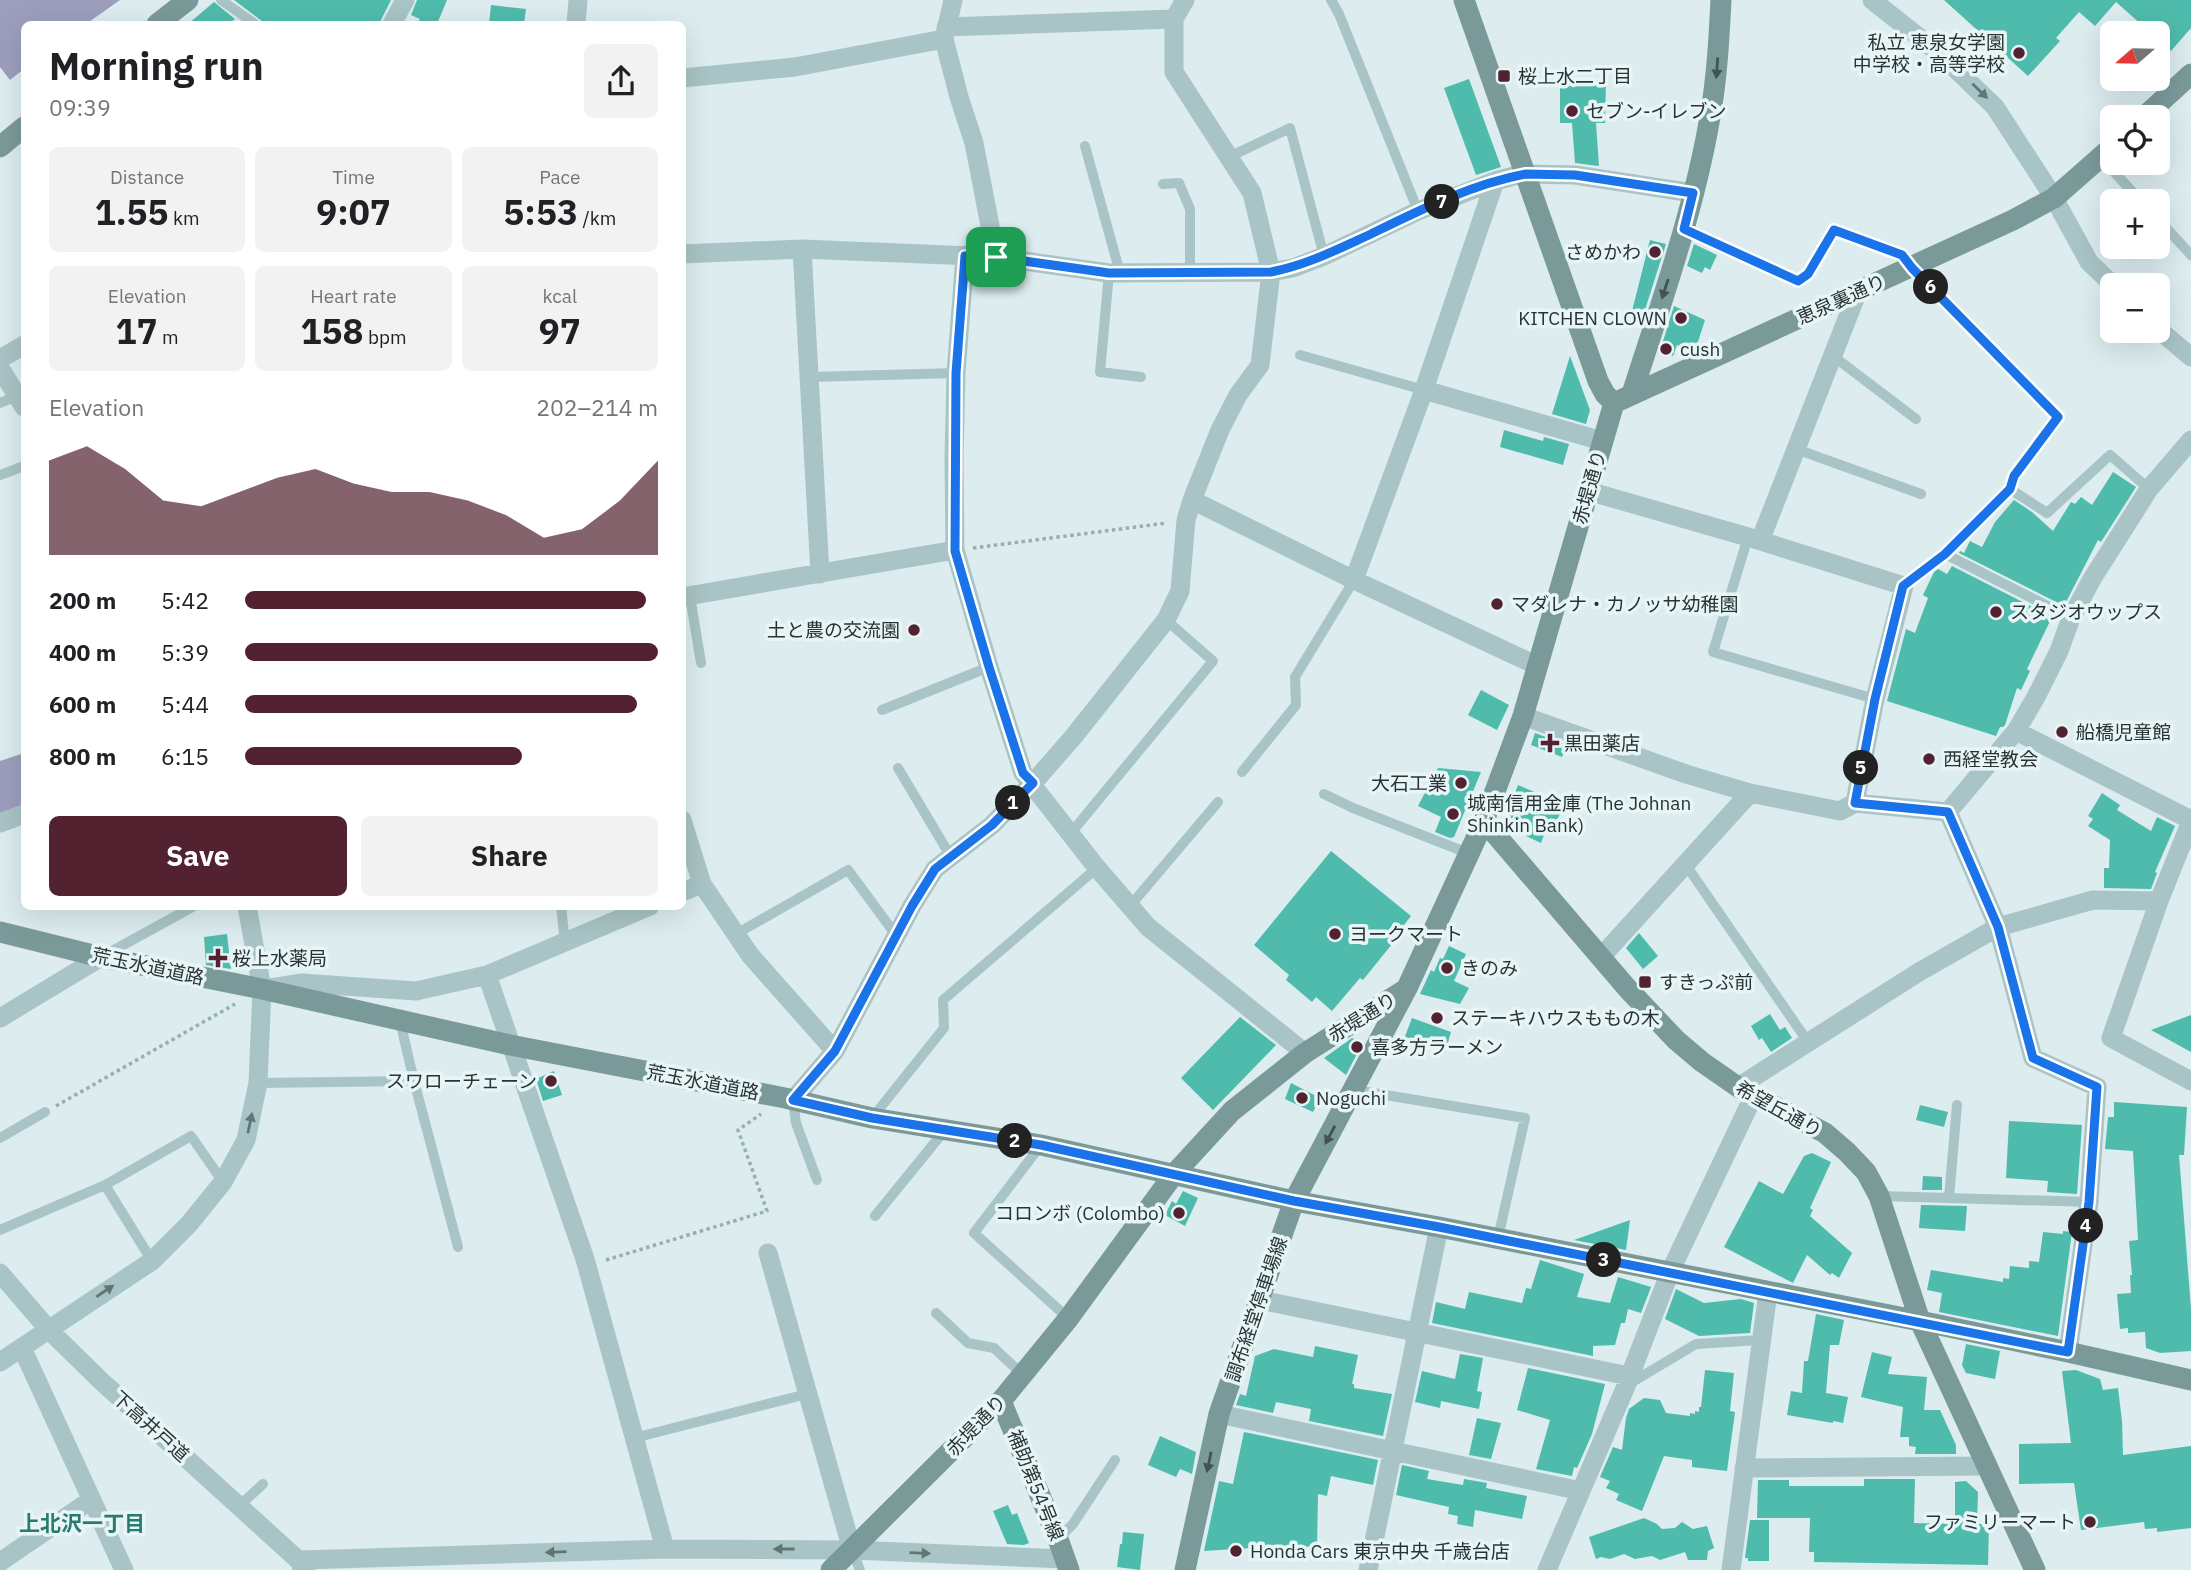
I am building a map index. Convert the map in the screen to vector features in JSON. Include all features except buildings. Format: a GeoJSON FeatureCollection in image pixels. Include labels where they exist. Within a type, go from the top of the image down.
{"type":"FeatureCollection","features":[{"type":"Feature","properties":{"kind":"main road"},"geometry":{"type":"LineString","coordinates":[[1464,0],[1598,382],[1605,394],[1623,398],[1684,229],[1693,193],[1710,119],[1716,78],[1721,0]]}},
{"type":"Feature","properties":{"kind":"main road"},"geometry":{"type":"LineString","coordinates":[[160,21],[180,3]]}},
{"type":"Feature","properties":{"kind":"main road"},"geometry":{"type":"LineString","coordinates":[[2157,105],[2191,74]]}},
{"type":"Feature","properties":{"kind":"main road"},"geometry":{"type":"LineString","coordinates":[[0,147],[21,130]]}},
{"type":"Feature","properties":{"kind":"main road","name":"恵泉裏通り"},"geometry":{"type":"LineString","coordinates":[[1623,398],[2013,220],[2053,198],[2100,158]]}},
{"type":"Feature","properties":{"kind":"main road","name":"赤堤通り"},"geometry":{"type":"LineString","coordinates":[[831,1570],[1001,1401],[1068,1319],[1174,1174],[1231,1111],[1305,1053],[1407,988],[1485,821],[1523,716],[1602,441],[1623,398]]}},
{"type":"Feature","properties":{"kind":"main road","name":"希望丘通り"},"geometry":{"type":"LineString","coordinates":[[1485,821],[1644,1007],[1676,1040],[1702,1062],[1746,1091],[1825,1133],[1866,1172],[1879,1196],[1920,1321],[2035,1570]]}},
{"type":"Feature","properties":{"kind":"main road","name":"荒玉水道道路"},"geometry":{"type":"LineString","coordinates":[[0,932],[101,957],[262,989],[510,1045],[789,1099],[872,1118],[1041,1145],[1294,1201],[1920,1321],[2191,1380]]}},
{"type":"Feature","properties":{"kind":"main road","name":"調布経堂停車場線"},"geometry":{"type":"LineString","coordinates":[[1185,1570],[1219,1414],[1294,1201],[1407,988]]}},
{"type":"Feature","properties":{"kind":"main road","name":"補助第54号線"},"geometry":{"type":"LineString","coordinates":[[1001,1401],[1064,1556]]}},
{"type":"Feature","properties":{"kind":"street"},"geometry":{"type":"LineString","coordinates":[[394,21],[405,0]]}},
{"type":"Feature","properties":{"kind":"street"},"geometry":{"type":"LineString","coordinates":[[576,21],[578,0]]}},
{"type":"Feature","properties":{"kind":"street"},"geometry":{"type":"LineString","coordinates":[[953,0],[945,33],[959,97],[974,144],[996,257]]}},
{"type":"Feature","properties":{"kind":"street"},"geometry":{"type":"LineString","coordinates":[[789,1099],[835,1051],[935,869],[992,825],[1033,783],[1166,620],[1180,591],[1186,520],[1192,500],[1220,430],[1238,395],[1260,365],[1271,272],[1252,193],[1174,72],[1174,19],[1185,0]]}},
{"type":"Feature","properties":{"kind":"street"},"geometry":{"type":"LineString","coordinates":[[1872,0],[1940,54],[1995,107],[2089,261],[2101,273]]}},
{"type":"Feature","properties":{"kind":"street"},"geometry":{"type":"LineString","coordinates":[[686,78],[795,67],[945,33],[1174,19]]}},
{"type":"Feature","properties":{"kind":"street"},"geometry":{"type":"LineString","coordinates":[[686,254],[802,249],[996,257],[1114,273],[1271,272],[1293,268],[1324,256],[1418,211],[1495,181],[1526,174],[1575,175],[1693,193]]}},
{"type":"Feature","properties":{"kind":"street"},"geometry":{"type":"LineString","coordinates":[[1354,580],[1424,390],[1495,181]]}},
{"type":"Feature","properties":{"kind":"street"},"geometry":{"type":"LineString","coordinates":[[802,249],[820,574]]}},
{"type":"Feature","properties":{"kind":"street"},"geometry":{"type":"LineString","coordinates":[[965,256],[956,373],[955,551],[1023,773],[1148,928],[1305,1053]]}},
{"type":"Feature","properties":{"kind":"street"},"geometry":{"type":"LineString","coordinates":[[1754,539],[1796,449],[1858,291]]}},
{"type":"Feature","properties":{"kind":"street"},"geometry":{"type":"LineString","coordinates":[[2170,339],[2191,357]]}},
{"type":"Feature","properties":{"kind":"street"},"geometry":{"type":"LineString","coordinates":[[0,359],[21,347]]}},
{"type":"Feature","properties":{"kind":"street"},"geometry":{"type":"LineString","coordinates":[[0,368],[14,402]]}},
{"type":"Feature","properties":{"kind":"street"},"geometry":{"type":"LineString","coordinates":[[1424,390],[1602,441]]}},
{"type":"Feature","properties":{"kind":"street"},"geometry":{"type":"LineString","coordinates":[[1948,812],[2016,730],[2036,697],[2059,651],[2071,618],[2092,579],[2149,489],[2191,440]]}},
{"type":"Feature","properties":{"kind":"street"},"geometry":{"type":"LineString","coordinates":[[1588,491],[1903,586],[1875,699],[1855,803]]}},
{"type":"Feature","properties":{"kind":"street"},"geometry":{"type":"LineString","coordinates":[[1192,500],[1538,666]]}},
{"type":"Feature","properties":{"kind":"street"},"geometry":{"type":"LineString","coordinates":[[686,597],[955,551]]}},
{"type":"Feature","properties":{"kind":"street"},"geometry":{"type":"LineString","coordinates":[[1523,716],[1686,774],[1750,793],[1840,811],[1855,803],[1948,812]]}},
{"type":"Feature","properties":{"kind":"street"},"geometry":{"type":"LineString","coordinates":[[2016,730],[2191,821],[2159,901],[2111,1038],[2191,1081]]}},
{"type":"Feature","properties":{"kind":"street"},"geometry":{"type":"LineString","coordinates":[[1601,957],[1750,793]]}},
{"type":"Feature","properties":{"kind":"street"},"geometry":{"type":"LineString","coordinates":[[1948,812],[1998,927],[2033,1058],[2097,1087],[2089,1202],[2068,1352]]}},
{"type":"Feature","properties":{"kind":"street"},"geometry":{"type":"LineString","coordinates":[[0,822],[21,815]]}},
{"type":"Feature","properties":{"kind":"street"},"geometry":{"type":"LineString","coordinates":[[686,833],[702,884],[750,955],[835,1051]]}},
{"type":"Feature","properties":{"kind":"street"},"geometry":{"type":"LineString","coordinates":[[686,890],[702,884]]}},
{"type":"Feature","properties":{"kind":"street"},"geometry":{"type":"LineString","coordinates":[[1547,1570],[1746,1091],[1808,1042],[1919,972],[1998,927],[2093,901],[2159,901]]}},
{"type":"Feature","properties":{"kind":"street"},"geometry":{"type":"LineString","coordinates":[[0,1362],[152,1261],[189,1224],[223,1182],[246,1140],[258,1083],[262,989],[248,910]]}},
{"type":"Feature","properties":{"kind":"street"},"geometry":{"type":"LineString","coordinates":[[262,989],[302,983],[416,991],[487,975],[641,910]]}},
{"type":"Feature","properties":{"kind":"street"},"geometry":{"type":"LineString","coordinates":[[0,1018],[101,957]]}},
{"type":"Feature","properties":{"kind":"street"},"geometry":{"type":"LineString","coordinates":[[487,975],[587,1265],[665,1549]]}},
{"type":"Feature","properties":{"kind":"street"},"geometry":{"type":"LineString","coordinates":[[1368,1570],[1439,1227]]}},
{"type":"Feature","properties":{"kind":"street"},"geometry":{"type":"LineString","coordinates":[[768,1253],[852,1550]]}},
{"type":"Feature","properties":{"kind":"street","name":"下高井戸道"},"geometry":{"type":"LineString","coordinates":[[0,1273],[49,1330],[100,1380],[304,1567]]}},
{"type":"Feature","properties":{"kind":"street"},"geometry":{"type":"LineString","coordinates":[[1731,1570],[1768,1292]]}},
{"type":"Feature","properties":{"kind":"street"},"geometry":{"type":"LineString","coordinates":[[1260,1300],[1627,1381]]}},
{"type":"Feature","properties":{"kind":"street"},"geometry":{"type":"LineString","coordinates":[[22,1348],[124,1570]]}},
{"type":"Feature","properties":{"kind":"street"},"geometry":{"type":"LineString","coordinates":[[1219,1414],[1581,1491]]}},
{"type":"Feature","properties":{"kind":"street"},"geometry":{"type":"LineString","coordinates":[[1744,1468],[1987,1466]]}},
{"type":"Feature","properties":{"kind":"street"},"geometry":{"type":"LineString","coordinates":[[0,1562],[91,1500]]}},
{"type":"Feature","properties":{"kind":"street"},"geometry":{"type":"LineString","coordinates":[[304,1567],[665,1549],[852,1550],[1064,1556]]}},
{"type":"Feature","properties":{"kind":"lane"},"geometry":{"type":"LineString","coordinates":[[221,0],[251,21]]}},
{"type":"Feature","properties":{"kind":"lane"},"geometry":{"type":"LineString","coordinates":[[1331,0],[1418,211]]}},
{"type":"Feature","properties":{"kind":"lane"},"geometry":{"type":"LineString","coordinates":[[1229,157],[1290,128],[1324,256]]}},
{"type":"Feature","properties":{"kind":"lane"},"geometry":{"type":"LineString","coordinates":[[1086,146],[1114,273],[1100,372],[1141,377]]}},
{"type":"Feature","properties":{"kind":"lane"},"geometry":{"type":"LineString","coordinates":[[1163,184],[1179,183],[1190,209],[1190,273]]}},
{"type":"Feature","properties":{"kind":"lane"},"geometry":{"type":"LineString","coordinates":[[1684,229],[1798,281],[1808,274],[1834,230],[1902,255],[2058,417],[2014,476],[2010,489],[1945,554],[1903,586]]}},
{"type":"Feature","properties":{"kind":"lane"},"geometry":{"type":"LineString","coordinates":[[2170,232],[2191,255]]}},
{"type":"Feature","properties":{"kind":"lane"},"geometry":{"type":"LineString","coordinates":[[1300,355],[1424,390]]}},
{"type":"Feature","properties":{"kind":"lane"},"geometry":{"type":"LineString","coordinates":[[1833,356],[1916,419]]}},
{"type":"Feature","properties":{"kind":"lane"},"geometry":{"type":"LineString","coordinates":[[809,377],[956,373]]}},
{"type":"Feature","properties":{"kind":"lane"},"geometry":{"type":"LineString","coordinates":[[1796,449],[1921,494]]}},
{"type":"Feature","properties":{"kind":"lane"},"geometry":{"type":"LineString","coordinates":[[2010,489],[2047,513],[2110,455],[2149,489]]}},
{"type":"Feature","properties":{"kind":"lane"},"geometry":{"type":"LineString","coordinates":[[0,475],[21,468]]}},
{"type":"Feature","properties":{"kind":"lane"},"geometry":{"type":"LineString","coordinates":[[1754,539],[1713,652],[1875,699]]}},
{"type":"Feature","properties":{"kind":"lane"},"geometry":{"type":"LineString","coordinates":[[1945,554],[2071,618]]}},
{"type":"Feature","properties":{"kind":"lane"},"geometry":{"type":"LineString","coordinates":[[1242,772],[1296,705],[1295,677],[1354,580]]}},
{"type":"Feature","properties":{"kind":"lane"},"geometry":{"type":"LineString","coordinates":[[686,597],[701,663]]}},
{"type":"Feature","properties":{"kind":"lane"},"geometry":{"type":"LineString","coordinates":[[1071,833],[1213,661],[1166,620]]}},
{"type":"Feature","properties":{"kind":"lane"},"geometry":{"type":"LineString","coordinates":[[882,710],[989,667]]}},
{"type":"Feature","properties":{"kind":"lane"},"geometry":{"type":"LineString","coordinates":[[898,768],[951,857]]}},
{"type":"Feature","properties":{"kind":"lane"},"geometry":{"type":"LineString","coordinates":[[1324,794],[1471,854]]}},
{"type":"Feature","properties":{"kind":"lane"},"geometry":{"type":"LineString","coordinates":[[1130,906],[1218,802]]}},
{"type":"Feature","properties":{"kind":"lane"},"geometry":{"type":"LineString","coordinates":[[1686,865],[1808,1042]]}},
{"type":"Feature","properties":{"kind":"lane"},"geometry":{"type":"LineString","coordinates":[[872,1118],[944,1028],[943,1000],[1097,868]]}},
{"type":"Feature","properties":{"kind":"lane"},"geometry":{"type":"LineString","coordinates":[[736,934],[848,870],[897,935]]}},
{"type":"Feature","properties":{"kind":"lane"},"geometry":{"type":"LineString","coordinates":[[101,957],[187,910]]}},
{"type":"Feature","properties":{"kind":"lane"},"geometry":{"type":"LineString","coordinates":[[561,910],[565,943]]}},
{"type":"Feature","properties":{"kind":"lane"},"geometry":{"type":"LineString","coordinates":[[400,1021],[458,1247]]}},
{"type":"Feature","properties":{"kind":"lane"},"geometry":{"type":"LineString","coordinates":[[258,1083],[414,1081]]}},
{"type":"Feature","properties":{"kind":"lane"},"geometry":{"type":"LineString","coordinates":[[1354,1090],[1525,1118],[1498,1239]]}},
{"type":"Feature","properties":{"kind":"lane"},"geometry":{"type":"LineString","coordinates":[[789,1099],[817,1180]]}},
{"type":"Feature","properties":{"kind":"lane"},"geometry":{"type":"LineString","coordinates":[[1949,1198],[1957,1105]]}},
{"type":"Feature","properties":{"kind":"lane"},"geometry":{"type":"LineString","coordinates":[[0,1138],[45,1112]]}},
{"type":"Feature","properties":{"kind":"lane"},"geometry":{"type":"LineString","coordinates":[[875,1216],[945,1130]]}},
{"type":"Feature","properties":{"kind":"lane"},"geometry":{"type":"LineString","coordinates":[[0,1230],[105,1185],[191,1136],[223,1182]]}},
{"type":"Feature","properties":{"kind":"lane"},"geometry":{"type":"LineString","coordinates":[[1041,1145],[974,1233],[1068,1319]]}},
{"type":"Feature","properties":{"kind":"lane"},"geometry":{"type":"LineString","coordinates":[[105,1185],[152,1261]]}},
{"type":"Feature","properties":{"kind":"lane"},"geometry":{"type":"LineString","coordinates":[[1879,1196],[2089,1202]]}},
{"type":"Feature","properties":{"kind":"lane"},"geometry":{"type":"LineString","coordinates":[[936,1313],[968,1343],[994,1348],[1023,1375]]}},
{"type":"Feature","properties":{"kind":"lane"},"geometry":{"type":"LineString","coordinates":[[1627,1381],[1696,1344],[1760,1340]]}},
{"type":"Feature","properties":{"kind":"lane"},"geometry":{"type":"LineString","coordinates":[[634,1438],[807,1394]]}},
{"type":"Feature","properties":{"kind":"lane"},"geometry":{"type":"LineString","coordinates":[[1064,1556],[1073,1524],[1115,1460]]}},
{"type":"Feature","properties":{"kind":"lane"},"geometry":{"type":"LineString","coordinates":[[239,1506],[263,1484]]}},
{"type":"Feature","properties":{"kind":"lane"},"geometry":{"type":"LineString","coordinates":[[852,1550],[860,1570]]}},
{"type":"Feature","properties":{"kind":"path"},"geometry":{"type":"LineString","coordinates":[[955,551],[1186,520]]}},
{"type":"Feature","properties":{"kind":"path"},"geometry":{"type":"LineString","coordinates":[[45,1112],[262,989]]}},
{"type":"Feature","properties":{"kind":"path"},"geometry":{"type":"LineString","coordinates":[[587,1265],[767,1210],[738,1130],[789,1099]]}},
{"type":"Feature","properties":{"kind":"shaded area"},"geometry":{"type":"Polygon","coordinates":[[[0,0],[120,0],[90,21],[21,21],[21,71],[10,80],[0,67],[0,0]]]}},
{"type":"Feature","properties":{"kind":"shaded area"},"geometry":{"type":"Polygon","coordinates":[[[21,754],[21,811],[0,818],[0,761],[21,754]]]}},
{"type":"Feature","properties":{"kind":"place","name":"私立 恵泉女学園 中学校・高等学校"},"geometry":{"type":"Point","coordinates":[2019,53]}},
{"type":"Feature","properties":{"kind":"place","name":"桜上水二丁目"},"geometry":{"type":"Point","coordinates":[1504,76]}},
{"type":"Feature","properties":{"kind":"place","name":"セブン-イレブン"},"geometry":{"type":"Point","coordinates":[1572,111]}},
{"type":"Feature","properties":{"kind":"place","name":"さめかわ"},"geometry":{"type":"Point","coordinates":[1655,252]}},
{"type":"Feature","properties":{"kind":"place","name":"KITCHEN CLOWN"},"geometry":{"type":"Point","coordinates":[1681,318]}},
{"type":"Feature","properties":{"kind":"place","name":"cush"},"geometry":{"type":"Point","coordinates":[1666,349]}},
{"type":"Feature","properties":{"kind":"place","name":"マダレナ・カノッサ幼稚園"},"geometry":{"type":"Point","coordinates":[1497,604]}},
{"type":"Feature","properties":{"kind":"place","name":"スタジオウップス"},"geometry":{"type":"Point","coordinates":[1996,612]}},
{"type":"Feature","properties":{"kind":"place","name":"土と農の交流園"},"geometry":{"type":"Point","coordinates":[914,630]}},
{"type":"Feature","properties":{"kind":"place","name":"船橋児童館"},"geometry":{"type":"Point","coordinates":[2062,732]}},
{"type":"Feature","properties":{"kind":"place","name":"黒田薬店"},"geometry":{"type":"Point","coordinates":[1550,743]}},
{"type":"Feature","properties":{"kind":"place","name":"西経堂教会"},"geometry":{"type":"Point","coordinates":[1929,759]}},
{"type":"Feature","properties":{"kind":"place","name":"大石工業"},"geometry":{"type":"Point","coordinates":[1461,783]}},
{"type":"Feature","properties":{"kind":"place","name":"城南信用金庫 (The Johnan Shinkin Bank)"},"geometry":{"type":"Point","coordinates":[1453,814]}},
{"type":"Feature","properties":{"kind":"place","name":"ヨークマート"},"geometry":{"type":"Point","coordinates":[1335,934]}},
{"type":"Feature","properties":{"kind":"place","name":"桜上水薬局"},"geometry":{"type":"Point","coordinates":[218,958]}},
{"type":"Feature","properties":{"kind":"place","name":"きのみ"},"geometry":{"type":"Point","coordinates":[1447,968]}},
{"type":"Feature","properties":{"kind":"place","name":"すきっぷ前"},"geometry":{"type":"Point","coordinates":[1645,982]}},
{"type":"Feature","properties":{"kind":"place","name":"ステーキハウスももの木"},"geometry":{"type":"Point","coordinates":[1437,1018]}},
{"type":"Feature","properties":{"kind":"place","name":"喜多方ラーメン"},"geometry":{"type":"Point","coordinates":[1357,1047]}},
{"type":"Feature","properties":{"kind":"place","name":"スワローチェーン"},"geometry":{"type":"Point","coordinates":[551,1081]}},
{"type":"Feature","properties":{"kind":"place","name":"Noguchi"},"geometry":{"type":"Point","coordinates":[1302,1098]}},
{"type":"Feature","properties":{"kind":"place","name":"コロンボ (Colombo)"},"geometry":{"type":"Point","coordinates":[1179,1213]}},
{"type":"Feature","properties":{"kind":"place","name":"ファミリーマート"},"geometry":{"type":"Point","coordinates":[2090,1522]}},
{"type":"Feature","properties":{"kind":"place","name":"Honda Cars 東京中央 千歳台店"},"geometry":{"type":"Point","coordinates":[1236,1551]}},
{"type":"Feature","properties":{"kind":"district","name":"上北沢一丁目"},"geometry":{"type":"Point","coordinates":[82,1523]}},
{"type":"Feature","properties":{"kind":"route"},"geometry":{"type":"LineString","coordinates":[[1526,174],[1575,175],[1693,193],[1684,229],[1798,281],[1808,274],[1834,230],[1902,255],[2058,417],[2014,476],[2010,489],[1945,554],[1903,586],[1875,699],[1855,803],[1948,812],[1998,927],[2033,1058],[2097,1087],[2089,1202],[2068,1352],[1670,1272],[1294,1201],[1041,1145],[872,1118],[793,1100],[835,1051],[912,906],[935,869],[992,825],[1033,783],[1023,773],[955,551],[956,373],[965,256],[996,257],[1109,273],[1271,272],[1293,268],[1324,256],[1418,211],[1495,181],[1526,174]]}}]}
